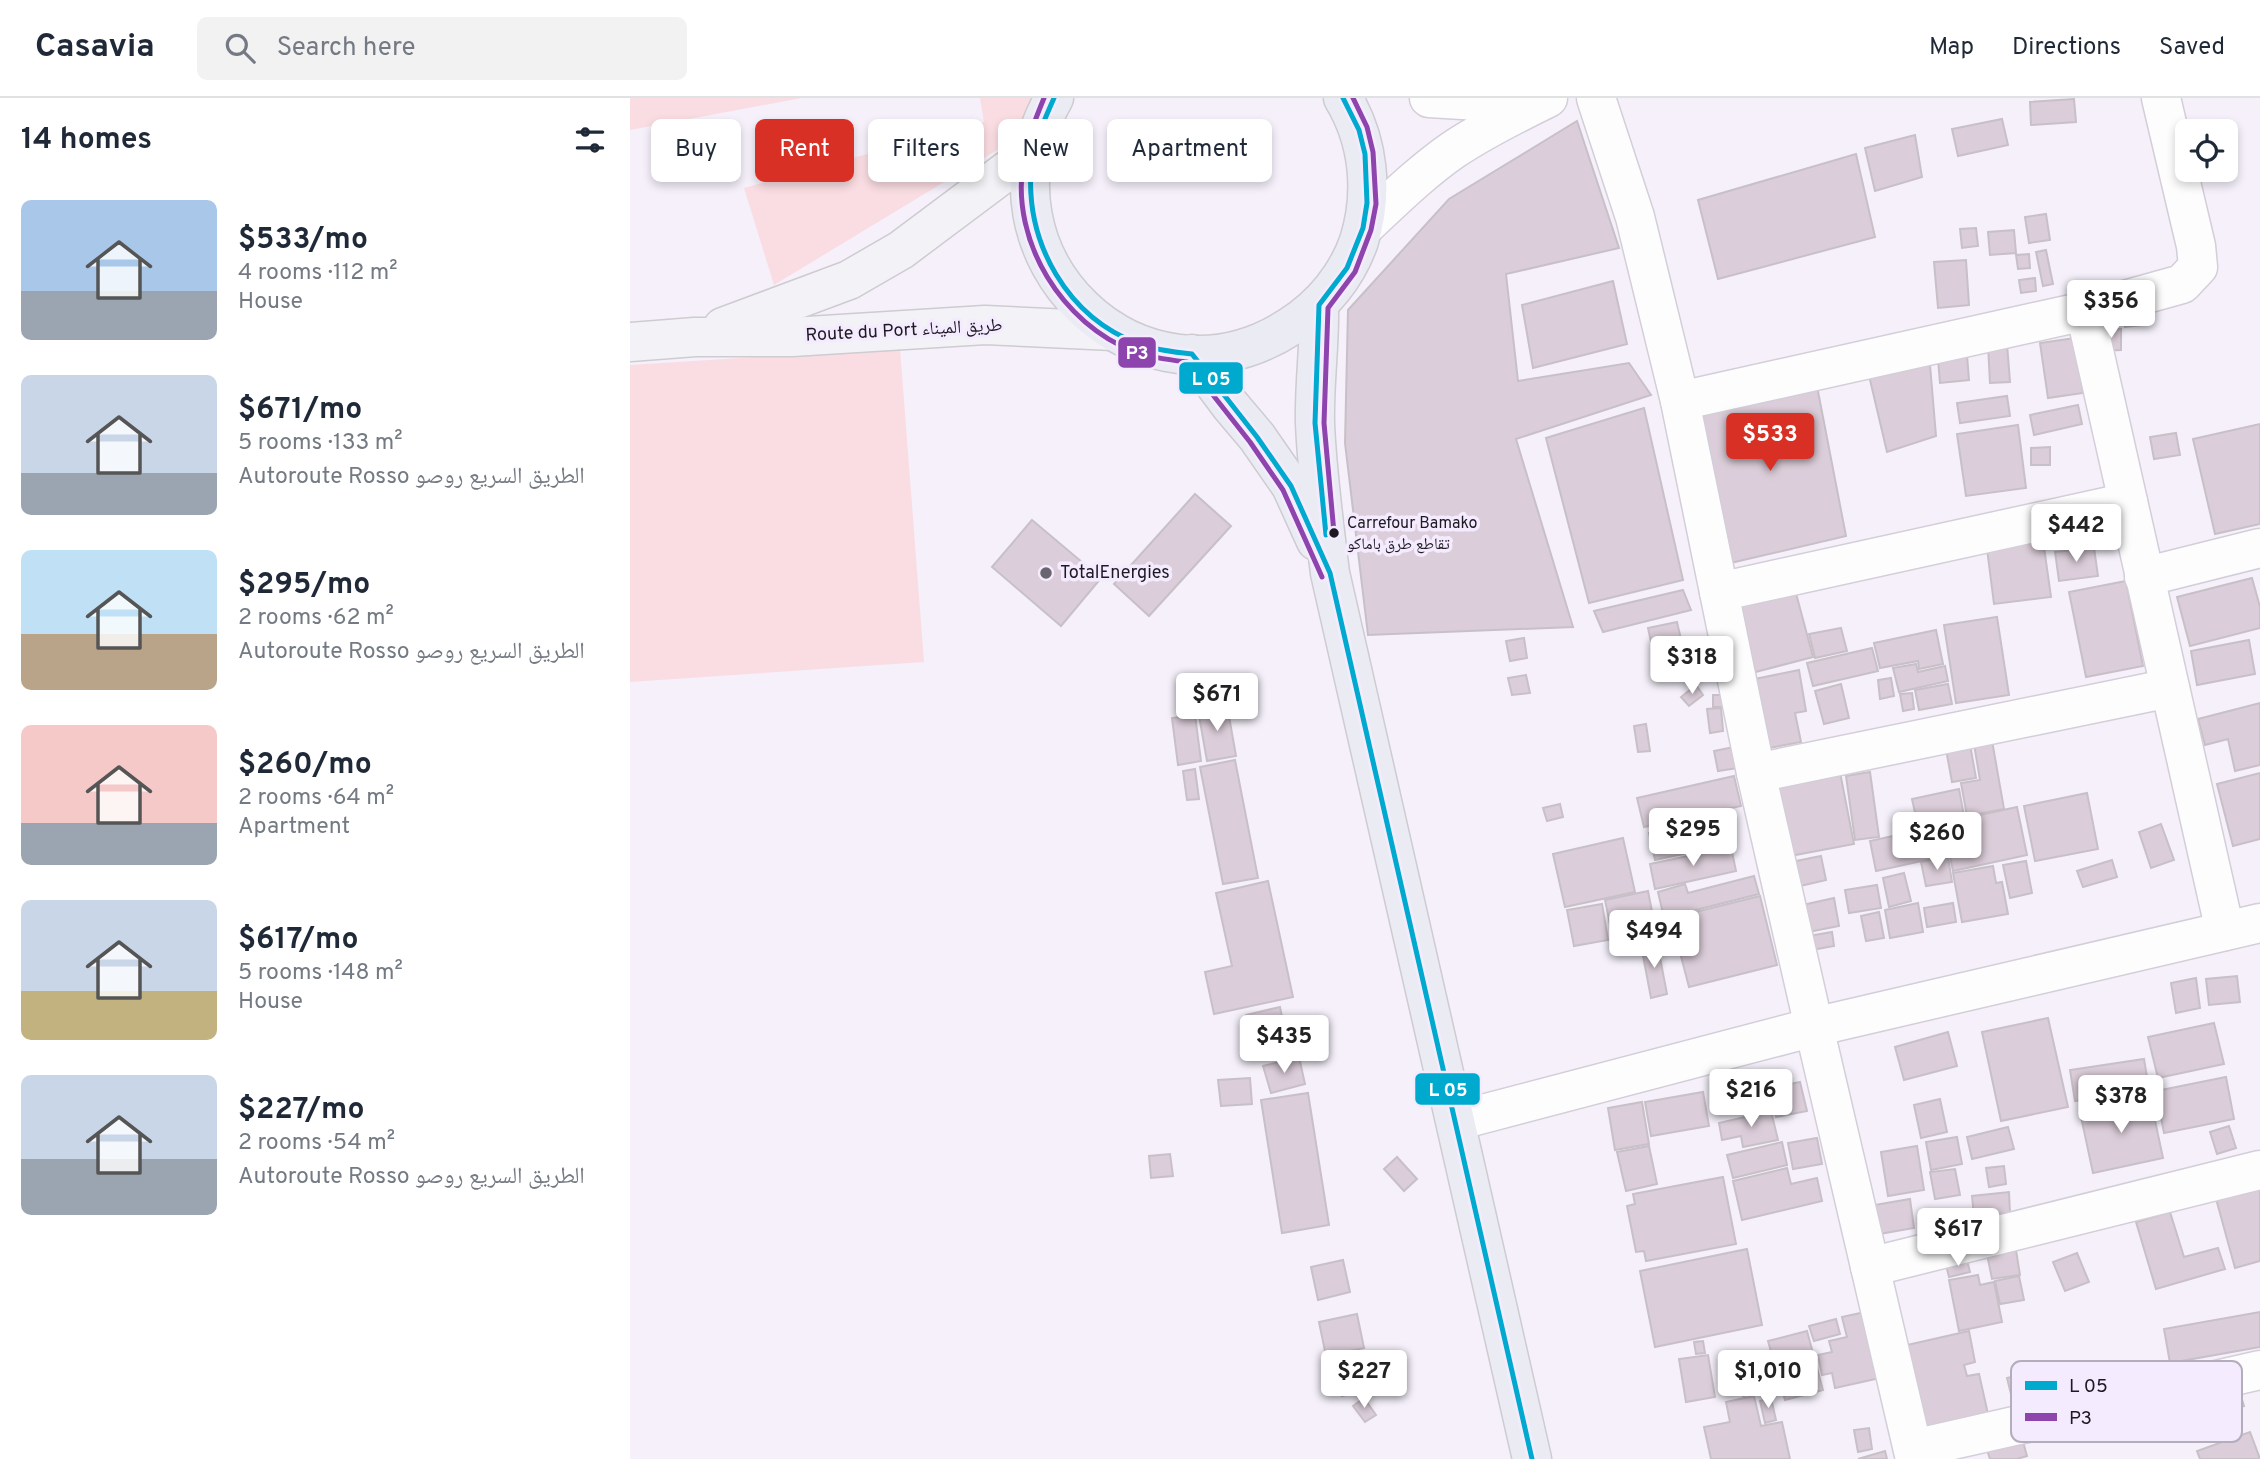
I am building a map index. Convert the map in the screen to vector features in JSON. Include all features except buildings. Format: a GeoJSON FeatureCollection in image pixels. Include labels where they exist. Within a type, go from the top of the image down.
{"type":"FeatureCollection","features":[{"type":"Feature","properties":{"kind":"highway"},"geometry":{"type":"LineString","coordinates":[[1044,119],[1054,98]]}},
{"type":"Feature","properties":{"kind":"highway"},"geometry":{"type":"LineString","coordinates":[[1030,182],[1030,204],[1035,230],[1044,254],[1056,277],[1072,298],[1091,316],[1113,331],[1151,348],[1192,354],[1238,349],[1282,332],[1319,305],[1347,268],[1363,228],[1367,204],[1365,154],[1359,130],[1343,98]]}},
{"type":"Feature","properties":{"kind":"highway"},"geometry":{"type":"LineString","coordinates":[[1319,305],[1315,423],[1330,573],[1532,1459]]}},
{"type":"Feature","properties":{"kind":"highway"},"geometry":{"type":"LineString","coordinates":[[1192,354],[1257,437],[1291,486],[1330,573]]}},
{"type":"Feature","properties":{"kind":"main road","name":"Route du Port طريق الميناء"},"geometry":{"type":"LineString","coordinates":[[695,337],[849,280],[901,250],[998,177]]}},
{"type":"Feature","properties":{"kind":"main road","name":"Route du Port طريق الميناء"},"geometry":{"type":"LineString","coordinates":[[630,342],[695,337],[792,337],[985,324],[1113,331]]}},
{"type":"Feature","properties":{"kind":"street"},"geometry":{"type":"LineString","coordinates":[[1429,98],[1496,102],[1524,98]]}},
{"type":"Feature","properties":{"kind":"street"},"geometry":{"type":"LineString","coordinates":[[1363,228],[1405,187],[1452,151],[1503,120],[1548,98]]}},
{"type":"Feature","properties":{"kind":"street"},"geometry":{"type":"LineString","coordinates":[[1596,98],[1635,217],[1679,401],[1756,773],[1914,1454],[2011,1430]]}},
{"type":"Feature","properties":{"kind":"street"},"geometry":{"type":"LineString","coordinates":[[1679,401],[2085,311],[2182,284],[2198,267],[2196,246],[2161,98]]}},
{"type":"Feature","properties":{"kind":"street"},"geometry":{"type":"LineString","coordinates":[[1456,1121],[1814,1027],[2242,927],[2170,688],[2085,311]]}},
{"type":"Feature","properties":{"kind":"street"},"geometry":{"type":"LineString","coordinates":[[1719,592],[2128,502]]}},
{"type":"Feature","properties":{"kind":"street"},"geometry":{"type":"LineString","coordinates":[[2144,577],[2260,548]]}},
{"type":"Feature","properties":{"kind":"street"},"geometry":{"type":"LineString","coordinates":[[1756,773],[2170,688]]}},
{"type":"Feature","properties":{"kind":"street"},"geometry":{"type":"LineString","coordinates":[[1870,1267],[2260,1170]]}},
{"type":"Feature","properties":{"kind":"street"},"geometry":{"type":"LineString","coordinates":[[2242,1374],[2260,1370]]}},
{"type":"Feature","properties":{"kind":"shaded area"},"geometry":{"type":"Polygon","coordinates":[[[630,98],[802,98],[689,119],[651,119],[651,126],[630,130],[630,98]]]}},
{"type":"Feature","properties":{"kind":"shaded area"},"geometry":{"type":"Polygon","coordinates":[[[980,98],[1034,98],[1022,119],[998,119],[998,149],[984,158],[980,98]]]}},
{"type":"Feature","properties":{"kind":"shaded area"},"geometry":{"type":"Polygon","coordinates":[[[868,154],[868,182],[944,182],[774,285],[744,188],[766,182],[854,182],[854,158],[868,154]]]}},
{"type":"Feature","properties":{"kind":"shaded area"},"geometry":{"type":"Polygon","coordinates":[[[900,348],[924,662],[630,682],[630,365],[900,348]]]}},
{"type":"Feature","properties":{"kind":"transit line","name":"P3"},"geometry":{"type":"LineString","coordinates":[[1044,98],[1027,147],[1021,193],[1025,222],[1047,277],[1064,301],[1085,322],[1109,339],[1141,354],[1187,362],[1250,442],[1283,490],[1322,577]]}},
{"type":"Feature","properties":{"kind":"transit line"},"geometry":{"type":"LineString","coordinates":[[1054,98],[1034,151],[1031,197],[1044,250],[1056,274],[1072,297],[1091,316],[1113,332],[1145,346],[1192,354],[1257,437],[1291,486],[1330,573],[1532,1459]]}},
{"type":"Feature","properties":{"kind":"transit line"},"geometry":{"type":"LineString","coordinates":[[1326,535],[1315,423],[1319,305],[1347,268],[1363,228],[1367,203],[1365,154],[1359,130],[1343,98]]}},
{"type":"Feature","properties":{"kind":"transit line","name":"P3"},"geometry":{"type":"LineString","coordinates":[[1334,533],[1324,423],[1328,308],[1355,272],[1371,230],[1376,204],[1373,152],[1367,127],[1353,98]]}},
{"type":"Feature","properties":{"kind":"place","name":"Carrefour Bamako تقاطع طرق باماكو"},"geometry":{"type":"Point","coordinates":[1334,533]}},
{"type":"Feature","properties":{"kind":"place","name":"TotalEnergies"},"geometry":{"type":"Point","coordinates":[1046,573]}}]}
